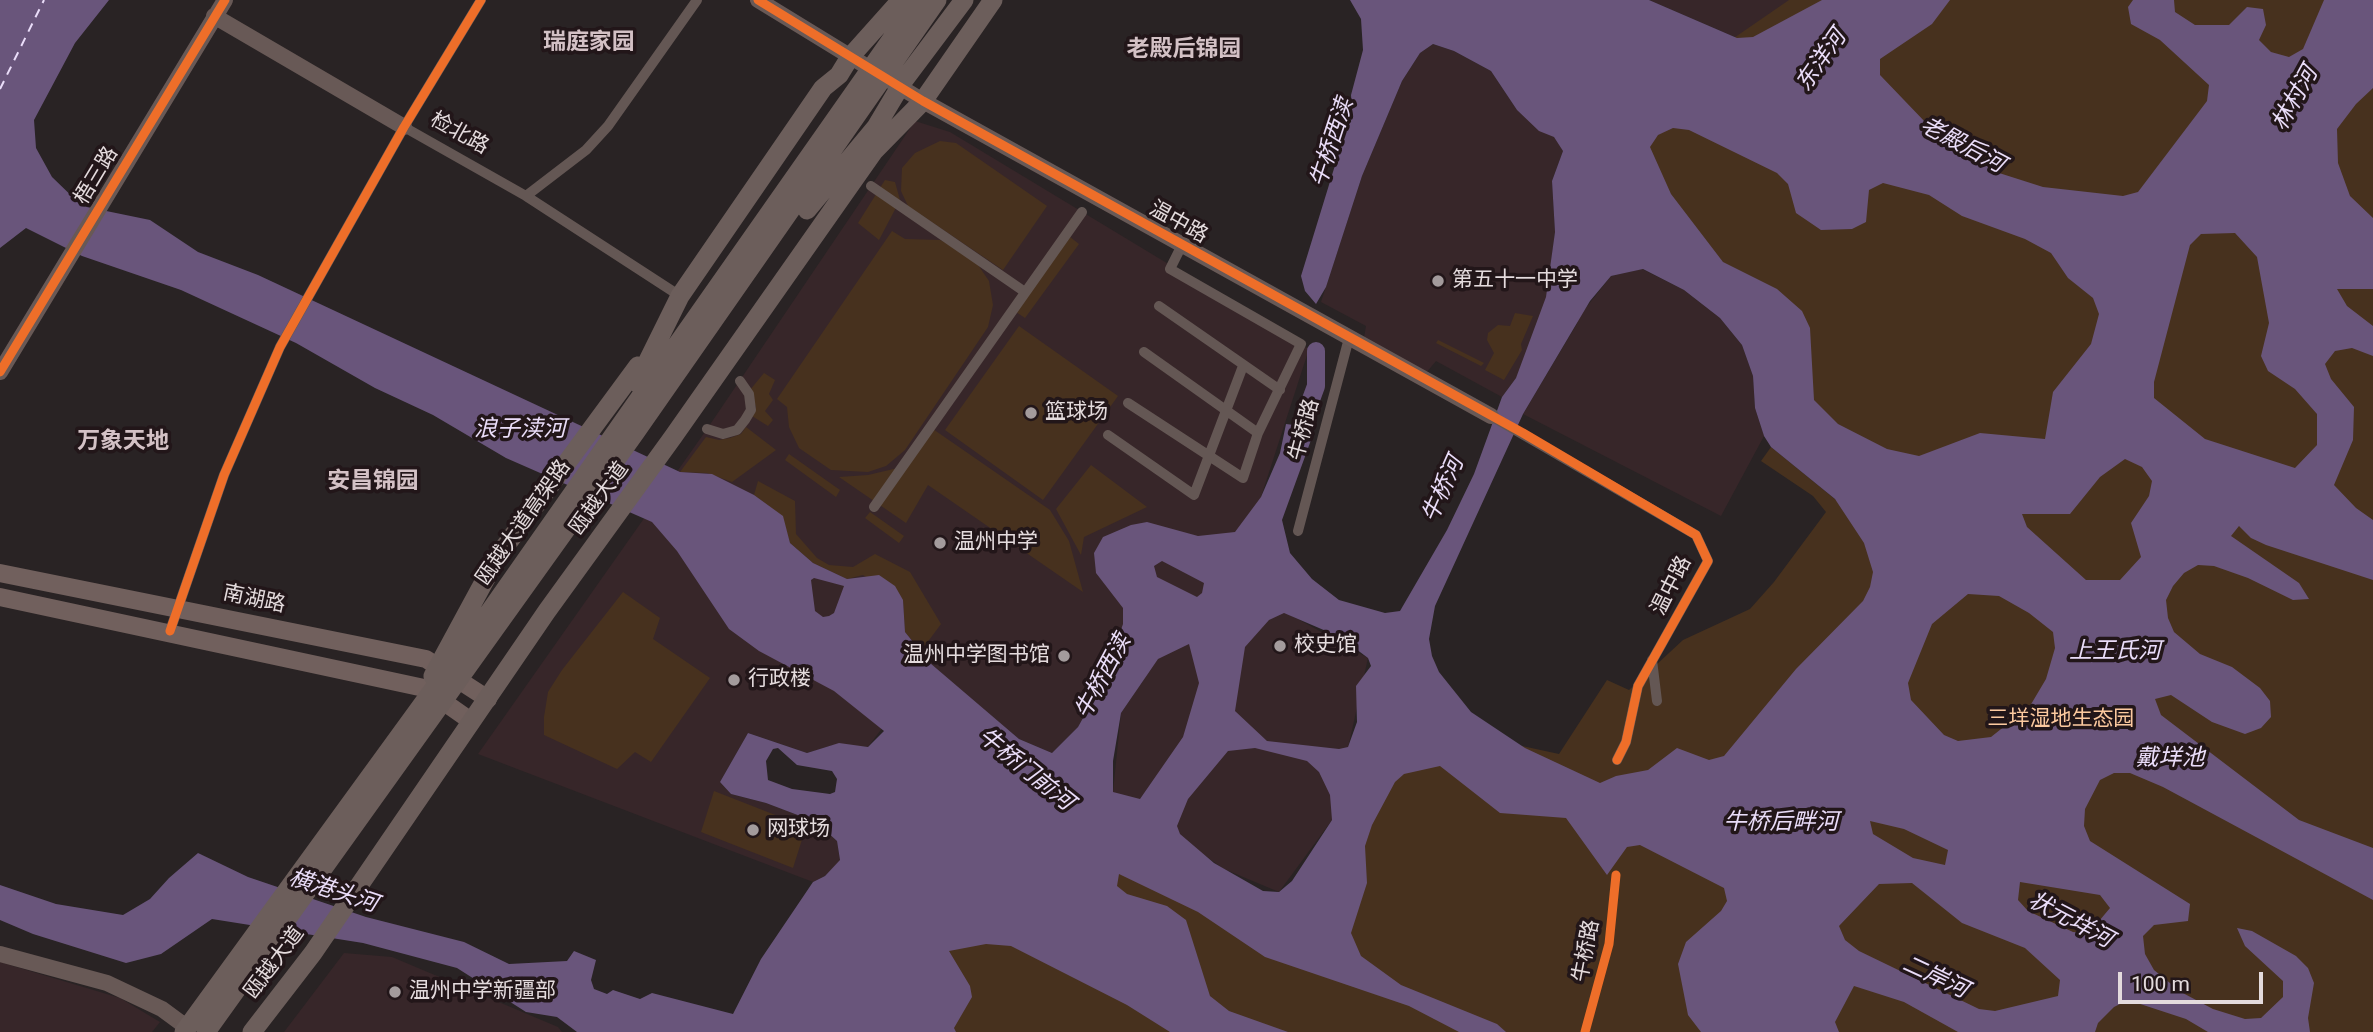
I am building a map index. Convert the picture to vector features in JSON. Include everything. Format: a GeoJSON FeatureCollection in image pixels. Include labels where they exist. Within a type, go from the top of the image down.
{"type":"FeatureCollection","features":[{"type":"Feature","properties":{"kind":"highway","name":"瓯越大道"},"geometry":{"type":"LineString","coordinates":[[184,1030],[439,667],[556,494],[643,374],[680,296],[823,88],[839,75],[850,57],[901,0]]}},
{"type":"Feature","properties":{"kind":"highway","name":"瓯越大道高架路"},"geometry":{"type":"LineString","coordinates":[[184,1030],[415,715],[919,0]]}},
{"type":"Feature","properties":{"kind":"highway","name":"瓯越大道高架路"},"geometry":{"type":"LineString","coordinates":[[206,1032],[735,292],[937,0]]}},
{"type":"Feature","properties":{"kind":"highway"},"geometry":{"type":"LineString","coordinates":[[735,292],[876,127],[904,80],[964,0]]}},
{"type":"Feature","properties":{"kind":"highway","name":"瓯越大道"},"geometry":{"type":"LineString","coordinates":[[252,1032],[313,953],[471,721],[874,150],[923,101],[993,0]]}},
{"type":"Feature","properties":{"kind":"highway"},"geometry":{"type":"LineString","coordinates":[[415,715],[448,643],[498,556],[796,151],[839,75]]}},
{"type":"Feature","properties":{"kind":"main road","name":"南湖路"},"geometry":{"type":"LineString","coordinates":[[0,573],[426,659],[488,699]]}},
{"type":"Feature","properties":{"kind":"main road"},"geometry":{"type":"LineString","coordinates":[[0,597],[170,631],[424,688],[471,721]]}},
{"type":"Feature","properties":{"kind":"street","name":"梧三路"},"geometry":{"type":"LineString","coordinates":[[0,372],[225,0]]}},
{"type":"Feature","properties":{"kind":"street"},"geometry":{"type":"LineString","coordinates":[[170,631],[224,475],[280,347],[404,127],[481,0]]}},
{"type":"Feature","properties":{"kind":"street"},"geometry":{"type":"LineString","coordinates":[[526,196],[586,150],[608,126],[697,0]]}},
{"type":"Feature","properties":{"kind":"street","name":"温中路"},"geometry":{"type":"LineString","coordinates":[[758,0],[923,101],[1524,433],[1696,535],[1708,561],[1633,699],[1626,742],[1617,760]]}},
{"type":"Feature","properties":{"kind":"street","name":"检北路"},"geometry":{"type":"LineString","coordinates":[[214,16],[526,196],[680,296]]}},
{"type":"Feature","properties":{"kind":"street"},"geometry":{"type":"LineString","coordinates":[[871,186],[1025,292]]}},
{"type":"Feature","properties":{"kind":"street"},"geometry":{"type":"LineString","coordinates":[[874,507],[1082,212]]}},
{"type":"Feature","properties":{"kind":"street"},"geometry":{"type":"LineString","coordinates":[[1128,403],[1243,478],[1258,433],[1301,344],[1170,270],[1182,245]]}},
{"type":"Feature","properties":{"kind":"street"},"geometry":{"type":"LineString","coordinates":[[1158,306],[1280,390]]}},
{"type":"Feature","properties":{"kind":"street","name":"牛桥路"},"geometry":{"type":"LineString","coordinates":[[1298,531],[1349,338]]}},
{"type":"Feature","properties":{"kind":"street"},"geometry":{"type":"LineString","coordinates":[[1144,352],[1258,433]]}},
{"type":"Feature","properties":{"kind":"street"},"geometry":{"type":"LineString","coordinates":[[1108,435],[1194,495],[1243,366]]}},
{"type":"Feature","properties":{"kind":"street"},"geometry":{"type":"LineString","coordinates":[[707,429],[723,434],[737,430],[745,420],[751,411],[749,394],[740,381]]}},
{"type":"Feature","properties":{"kind":"street"},"geometry":{"type":"LineString","coordinates":[[1652,660],[1657,701]]}},
{"type":"Feature","properties":{"kind":"street"},"geometry":{"type":"LineString","coordinates":[[0,954],[107,983],[162,1009],[184,1030]]}},
{"type":"Feature","properties":{"kind":"shaded area"},"geometry":{"type":"Polygon","coordinates":[[[1649,0],[1822,0],[1737,38],[1649,0]]]}},
{"type":"Feature","properties":{"kind":"shaded area","name":"第五十一中学"},"geometry":{"type":"Polygon","coordinates":[[[1433,44],[1454,51],[1491,71],[1517,110],[1560,133],[1563,151],[1552,181],[1555,232],[1548,288],[1585,309],[1611,276],[1642,269],[1684,290],[1720,318],[1742,345],[1753,376],[1755,408],[1764,436],[1721,516],[1523,414],[1578,322],[1516,378],[1502,397],[1436,361],[1426,373],[1364,338],[1366,326],[1321,302],[1362,176],[1402,81],[1420,53],[1433,44]]]}},
{"type":"Feature","properties":{"kind":"shaded area","name":"温州中学"},"geometry":{"type":"Polygon","coordinates":[[[915,121],[950,132],[1309,349],[1261,497],[1244,589],[1368,658],[1332,820],[1279,892],[1224,869],[1113,792],[1121,713],[1144,679],[1112,655],[1103,682],[1078,727],[1052,753],[1019,739],[930,664],[868,747],[833,745],[807,753],[748,733],[720,782],[731,794],[766,803],[816,822],[837,841],[840,861],[825,876],[813,882],[478,754],[707,429],[915,121]]]}},
{"type":"Feature","properties":{"kind":"shaded area","name":"温州中学新疆部"},"geometry":{"type":"Polygon","coordinates":[[[344,953],[392,957],[558,1027],[562,1032],[284,1032],[344,953]]]}},
{"type":"Feature","properties":{"kind":"shaded area"},"geometry":{"type":"Polygon","coordinates":[[[0,962],[120,998],[160,1022],[152,1032],[0,1032],[0,962]]]}},
{"type":"Feature","properties":{"kind":"green space","name":"三垟湿地生态园"},"geometry":{"type":"Polygon","coordinates":[[[1789,0],[2364,0],[2373,5],[2373,1032],[818,1032],[976,770],[1297,917],[1388,717],[1559,754],[1607,680],[1629,690],[1683,640],[1750,609],[1774,582],[1826,512],[1813,496],[1761,461],[1771,447],[1836,500],[1851,481],[1596,133],[1789,0]]]}},
{"type":"Feature","properties":{"kind":"green space"},"geometry":{"type":"Polygon","coordinates":[[[940,141],[956,143],[1047,206],[1003,270],[908,206],[901,191],[902,168],[915,153],[940,141]]]}},
{"type":"Feature","properties":{"kind":"green space"},"geometry":{"type":"Polygon","coordinates":[[[885,180],[895,182],[900,200],[879,240],[858,223],[885,180]]]}},
{"type":"Feature","properties":{"kind":"green space"},"geometry":{"type":"Polygon","coordinates":[[[892,231],[905,239],[940,240],[959,249],[976,262],[989,281],[993,305],[988,327],[905,450],[886,466],[868,472],[831,470],[799,448],[789,427],[787,407],[777,399],[892,231]]]}},
{"type":"Feature","properties":{"kind":"green space"},"geometry":{"type":"Polygon","coordinates":[[[1070,237],[1079,244],[1025,318],[1016,312],[1070,237]]]}},
{"type":"Feature","properties":{"kind":"green space"},"geometry":{"type":"Polygon","coordinates":[[[1515,313],[1533,316],[1521,344],[1522,350],[1504,380],[1485,370],[1494,353],[1487,340],[1488,333],[1498,325],[1510,326],[1515,313]]]}},
{"type":"Feature","properties":{"kind":"green space","name":"篮球场"},"geometry":{"type":"Polygon","coordinates":[[[1019,326],[1118,396],[1043,500],[945,430],[1019,326]]]}},
{"type":"Feature","properties":{"kind":"green space"},"geometry":{"type":"Polygon","coordinates":[[[1438,340],[1484,363],[1481,366],[1436,343],[1438,340]]]}},
{"type":"Feature","properties":{"kind":"green space"},"geometry":{"type":"Polygon","coordinates":[[[764,373],[775,380],[769,394],[773,400],[765,411],[773,420],[768,426],[752,416],[756,407],[750,390],[764,373]]]}},
{"type":"Feature","properties":{"kind":"green space"},"geometry":{"type":"Polygon","coordinates":[[[746,427],[776,450],[732,482],[707,473],[680,472],[706,437],[719,440],[730,438],[741,434],[746,427]]]}},
{"type":"Feature","properties":{"kind":"green space"},"geometry":{"type":"Polygon","coordinates":[[[930,427],[1050,510],[1069,541],[1083,592],[928,485],[906,523],[839,477],[868,475],[902,467],[930,427]]]}},
{"type":"Feature","properties":{"kind":"green space"},"geometry":{"type":"Polygon","coordinates":[[[789,454],[840,490],[836,497],[785,460],[789,454]]]}},
{"type":"Feature","properties":{"kind":"green space"},"geometry":{"type":"Polygon","coordinates":[[[1091,465],[1147,507],[1084,537],[1081,555],[1056,509],[1091,465]]]}},
{"type":"Feature","properties":{"kind":"green space"},"geometry":{"type":"Polygon","coordinates":[[[758,481],[795,501],[796,534],[817,558],[829,565],[853,567],[875,554],[910,572],[941,624],[921,651],[905,632],[903,600],[863,575],[847,579],[813,563],[790,543],[782,516],[754,495],[758,481]]]}},
{"type":"Feature","properties":{"kind":"green space"},"geometry":{"type":"Polygon","coordinates":[[[870,512],[904,536],[899,543],[865,518],[870,512]]]}},
{"type":"Feature","properties":{"kind":"green space"},"geometry":{"type":"Polygon","coordinates":[[[623,592],[660,618],[653,639],[710,678],[651,762],[635,752],[617,769],[544,735],[544,717],[548,692],[623,592]]]}},
{"type":"Feature","properties":{"kind":"green space","name":"网球场"},"geometry":{"type":"Polygon","coordinates":[[[714,791],[806,827],[793,868],[701,832],[714,791]]]}},
{"type":"Feature","properties":{"kind":"water"},"geometry":{"type":"Polygon","coordinates":[[[0,0],[109,0],[75,43],[34,120],[36,148],[52,177],[82,206],[150,220],[198,252],[258,275],[680,472],[712,474],[754,495],[783,516],[790,543],[813,563],[847,579],[879,575],[895,586],[903,600],[905,632],[930,663],[1019,739],[1052,753],[1078,727],[1103,682],[1123,624],[1123,608],[1096,573],[1094,553],[1103,537],[1131,525],[1147,522],[1198,536],[1235,532],[1261,497],[1280,453],[1286,424],[1302,426],[1311,440],[1282,520],[1290,553],[1312,579],[1339,600],[1385,613],[1400,611],[1447,530],[1474,474],[1502,397],[1516,378],[1546,297],[1555,232],[1552,181],[1563,151],[1554,137],[1539,131],[1517,110],[1491,71],[1454,51],[1433,44],[1420,53],[1402,81],[1362,176],[1326,287],[1316,304],[1305,291],[1301,276],[1352,110],[1351,95],[1363,50],[1361,19],[1350,0],[1649,0],[1737,38],[1753,37],[1822,0],[1950,0],[1932,24],[1880,59],[1880,75],[1927,124],[1996,172],[2043,187],[2123,196],[2138,192],[2207,101],[2209,85],[2160,40],[2131,24],[2128,7],[2133,0],[2174,0],[2175,12],[2195,25],[2229,25],[2247,7],[2263,9],[2266,25],[2259,40],[2271,52],[2289,57],[2303,49],[2324,0],[2373,0],[2373,88],[2356,104],[2337,129],[2338,163],[2350,196],[2373,218],[2373,289],[2337,289],[2347,306],[2373,326],[2373,356],[2352,348],[2335,351],[2325,364],[2331,379],[2354,407],[2353,440],[2334,485],[2356,508],[2373,520],[2373,580],[2266,545],[2251,538],[2239,526],[2231,536],[2299,583],[2309,599],[2293,600],[2248,578],[2214,566],[2198,565],[2184,573],[2173,586],[2166,600],[2168,618],[2174,632],[2200,654],[2232,667],[2260,688],[2270,701],[2271,717],[2261,728],[2245,734],[2212,722],[2171,695],[2155,699],[2161,715],[2299,820],[2373,848],[2373,900],[2163,787],[2130,773],[2114,773],[2100,780],[2085,809],[2084,826],[2090,841],[2190,904],[2188,921],[2154,925],[2143,936],[2145,954],[2154,970],[2181,992],[2213,1009],[2245,1019],[2261,1018],[2283,997],[2283,981],[2245,946],[2237,928],[2252,931],[2296,956],[2308,968],[2314,983],[2308,1018],[2310,1032],[2208,1032],[2186,1019],[2128,1000],[2114,1007],[2098,1023],[2095,1032],[1958,1032],[1904,1002],[1854,986],[1835,1022],[1839,1032],[1701,1032],[1688,1015],[1678,964],[1686,942],[1721,911],[1727,901],[1724,888],[1640,845],[1627,847],[1607,875],[1566,818],[1500,813],[1440,766],[1404,774],[1395,782],[1372,825],[1365,846],[1367,883],[1351,933],[1361,956],[1401,985],[1497,1024],[1506,1032],[1459,1032],[1409,1006],[1265,957],[1198,912],[1119,874],[1117,886],[1127,894],[1167,906],[1186,920],[1210,996],[1229,1011],[1288,1032],[1170,1032],[1127,1005],[1011,946],[986,944],[949,951],[970,986],[972,997],[954,1028],[956,1032],[577,1032],[557,1017],[526,1012],[457,968],[363,943],[212,919],[161,954],[126,963],[33,934],[0,920],[0,885],[56,904],[123,915],[150,899],[198,853],[248,877],[366,917],[464,942],[509,964],[567,961],[574,951],[596,960],[591,980],[594,989],[607,994],[613,990],[640,999],[652,993],[733,1014],[761,959],[813,882],[825,876],[840,860],[837,841],[816,822],[766,803],[731,794],[720,782],[748,733],[807,753],[839,743],[868,747],[884,731],[834,691],[759,651],[729,629],[677,551],[652,522],[506,458],[433,415],[375,388],[296,343],[181,290],[82,256],[26,228],[0,248],[0,0]],[[1673,128],[1658,135],[1650,147],[1671,194],[1723,262],[1777,289],[1802,311],[1810,328],[1814,400],[1838,424],[1887,449],[1919,456],[1980,433],[2045,439],[2053,392],[2091,344],[2099,314],[2093,298],[2068,278],[2051,253],[2025,239],[1962,216],[1929,195],[1883,183],[1869,190],[1866,222],[1852,229],[1821,230],[1796,213],[1788,184],[1777,173],[1689,130],[1673,128]],[[2235,233],[2201,234],[2190,245],[2154,382],[2154,398],[2205,439],[2295,468],[2317,445],[2317,414],[2295,389],[2268,371],[2261,356],[2269,323],[2257,257],[2235,233]],[[1643,269],[1611,276],[1590,301],[1523,414],[1435,606],[1429,639],[1439,672],[1471,712],[1525,748],[1600,783],[1616,776],[1648,770],[1677,748],[1709,760],[1724,756],[1796,669],[1863,601],[1873,572],[1864,543],[1835,499],[1771,447],[1764,436],[1755,408],[1753,376],[1742,345],[1720,318],[1684,290],[1643,269]],[[2125,459],[2100,477],[2070,514],[2022,514],[2027,527],[2086,580],[2120,580],[2141,557],[2131,523],[2149,496],[2152,481],[2142,467],[2125,459]],[[1162,561],[1154,566],[1157,577],[1197,597],[1202,593],[1204,583],[1162,561]],[[814,578],[811,580],[815,611],[823,617],[834,613],[844,586],[814,578]],[[1968,594],[1932,624],[1908,683],[1911,700],[1944,735],[1958,741],[1991,737],[2030,706],[2046,679],[2055,648],[2053,632],[2029,613],[1999,596],[1968,594]],[[1284,613],[1269,620],[1245,647],[1235,711],[1267,741],[1339,749],[1348,747],[1357,722],[1356,686],[1371,666],[1368,658],[1340,637],[1284,613]],[[1189,644],[1158,659],[1121,713],[1113,761],[1113,792],[1140,799],[1183,737],[1199,683],[1189,644]],[[778,748],[773,749],[766,761],[768,780],[792,789],[830,794],[835,792],[837,779],[832,771],[797,765],[778,748]],[[1255,748],[1228,751],[1188,799],[1177,826],[1180,834],[1214,863],[1263,891],[1279,892],[1292,881],[1332,820],[1330,795],[1319,772],[1307,761],[1255,748]],[[1870,821],[1873,834],[1913,858],[1945,865],[1948,850],[1904,829],[1870,821]],[[2020,882],[2018,900],[2028,911],[2073,932],[2089,933],[2110,908],[2100,895],[2020,882]],[[1912,883],[1879,884],[1839,926],[1845,940],[1859,951],[1979,1009],[1995,1011],[2058,996],[2060,980],[2025,948],[1962,923],[1912,883]]]}},
{"type":"Feature","properties":{"kind":"waterway","name":"牛桥西渎"},"geometry":{"type":"LineString","coordinates":[[1293,448],[1316,386],[1316,351]]}},
{"type":"Feature","properties":{"kind":"ferry route"},"geometry":{"type":"LineString","coordinates":[[0,89],[44,0]]}},
{"type":"Feature","properties":{"kind":"cycle path"},"geometry":{"type":"LineString","coordinates":[[0,372],[225,0]]}},
{"type":"Feature","properties":{"kind":"cycle path"},"geometry":{"type":"LineString","coordinates":[[170,631],[224,475],[280,347],[404,127],[481,0]]}},
{"type":"Feature","properties":{"kind":"cycle path"},"geometry":{"type":"LineString","coordinates":[[758,0],[923,101],[1523,433],[1696,535],[1708,561],[1638,686],[1626,742],[1617,760]]}},
{"type":"Feature","properties":{"kind":"cycle path"},"geometry":{"type":"LineString","coordinates":[[1585,1032],[1609,944],[1616,875]]}},
{"type":"Feature","properties":{"kind":"place","name":"第五十一中学"},"geometry":{"type":"Point","coordinates":[1438,281]}},
{"type":"Feature","properties":{"kind":"place","name":"篮球场"},"geometry":{"type":"Point","coordinates":[1031,413]}},
{"type":"Feature","properties":{"kind":"place","name":"温州中学"},"geometry":{"type":"Point","coordinates":[940,543]}},
{"type":"Feature","properties":{"kind":"place","name":"校史馆"},"geometry":{"type":"Point","coordinates":[1280,646]}},
{"type":"Feature","properties":{"kind":"place","name":"温州中学图书馆"},"geometry":{"type":"Point","coordinates":[1064,656]}},
{"type":"Feature","properties":{"kind":"place","name":"行政楼"},"geometry":{"type":"Point","coordinates":[734,680]}},
{"type":"Feature","properties":{"kind":"place","name":"网球场"},"geometry":{"type":"Point","coordinates":[753,830]}},
{"type":"Feature","properties":{"kind":"place","name":"温州中学新疆部"},"geometry":{"type":"Point","coordinates":[395,992]}},
{"type":"Feature","properties":{"kind":"district","name":"瑞庭家园"},"geometry":{"type":"Point","coordinates":[589,43]}},
{"type":"Feature","properties":{"kind":"district","name":"老殿后锦园"},"geometry":{"type":"Point","coordinates":[1184,50]}},
{"type":"Feature","properties":{"kind":"district","name":"万象天地"},"geometry":{"type":"Point","coordinates":[123,442]}},
{"type":"Feature","properties":{"kind":"district","name":"安昌锦园"},"geometry":{"type":"Point","coordinates":[373,482]}},
{"type":"Feature","properties":{"kind":"water label","name":"东洋河"},"geometry":{"type":"Point","coordinates":[1822,61]}},
{"type":"Feature","properties":{"kind":"water label","name":"林村河"},"geometry":{"type":"Point","coordinates":[2296,99]}},
{"type":"Feature","properties":{"kind":"water label","name":"老殿后河"},"geometry":{"type":"Point","coordinates":[1962,146]}},
{"type":"Feature","properties":{"kind":"water label","name":"浪子渎河"},"geometry":{"type":"Point","coordinates":[520,430]}},
{"type":"Feature","properties":{"kind":"water label","name":"牛桥河"},"geometry":{"type":"Point","coordinates":[1444,490]}},
{"type":"Feature","properties":{"kind":"water label","name":"上王氏河"},"geometry":{"type":"Point","coordinates":[2115,652]}},
{"type":"Feature","properties":{"kind":"water label","name":"戴垟池"},"geometry":{"type":"Point","coordinates":[2170,759]}},
{"type":"Feature","properties":{"kind":"water label","name":"牛桥门前河"},"geometry":{"type":"Point","coordinates":[1025,770]}},
{"type":"Feature","properties":{"kind":"water label","name":"牛桥后畔河"},"geometry":{"type":"Point","coordinates":[1781,823]}},
{"type":"Feature","properties":{"kind":"water label","name":"横港头河"},"geometry":{"type":"Point","coordinates":[333,892]}},
{"type":"Feature","properties":{"kind":"water label","name":"状元垟河"},"geometry":{"type":"Point","coordinates":[2070,921]}},
{"type":"Feature","properties":{"kind":"water label","name":"二岸河"},"geometry":{"type":"Point","coordinates":[1935,978]}}]}
